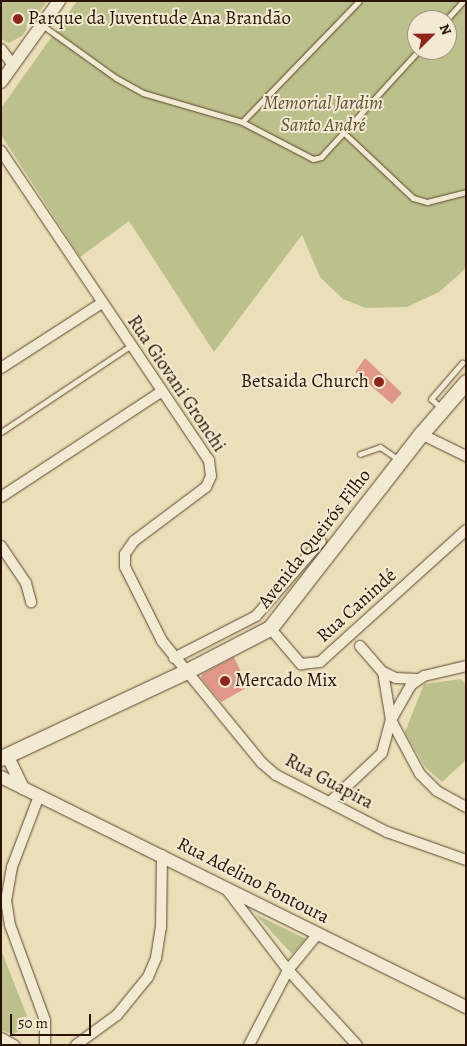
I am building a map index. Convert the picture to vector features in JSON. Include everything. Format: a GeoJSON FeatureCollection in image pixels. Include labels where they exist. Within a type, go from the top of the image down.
{"type":"FeatureCollection","features":[{"type":"Feature","properties":{"kind":"main road","name":"Avenida Queirós Filho"},"geometry":{"type":"LineString","coordinates":[[4,756],[185,672],[270,628],[400,460],[442,410],[456,385]]}},
{"type":"Feature","properties":{"kind":"street"},"geometry":{"type":"LineString","coordinates":[[1,82],[59,1]]}},
{"type":"Feature","properties":{"kind":"street"},"geometry":{"type":"LineString","coordinates":[[1,49],[13,65]]}},
{"type":"Feature","properties":{"kind":"street","name":"Rua Giovani Gronchi"},"geometry":{"type":"LineString","coordinates":[[1,151],[130,346],[209,460],[211,469],[209,482],[202,492],[134,541],[124,554],[129,576],[156,633],[185,672]]}},
{"type":"Feature","properties":{"kind":"street"},"geometry":{"type":"LineString","coordinates":[[1,368],[102,303]]}},
{"type":"Feature","properties":{"kind":"street"},"geometry":{"type":"LineString","coordinates":[[1,496],[161,392]]}},
{"type":"Feature","properties":{"kind":"street"},"geometry":{"type":"LineString","coordinates":[[421,434],[466,456]]}},
{"type":"Feature","properties":{"kind":"street","name":"Rua Canindé"},"geometry":{"type":"LineString","coordinates":[[270,628],[301,664],[320,662],[466,530]]}},
{"type":"Feature","properties":{"kind":"street","name":"Avenida Queirós Filho"},"geometry":{"type":"LineString","coordinates":[[174,658],[256,616],[321,541]]}},
{"type":"Feature","properties":{"kind":"street"},"geometry":{"type":"LineString","coordinates":[[1,546],[26,583],[31,602]]}},
{"type":"Feature","properties":{"kind":"street"},"geometry":{"type":"LineString","coordinates":[[360,646],[383,672],[396,678],[417,679],[466,666]]}},
{"type":"Feature","properties":{"kind":"street","name":"Rua Guapira"},"geometry":{"type":"LineString","coordinates":[[185,672],[270,770],[399,838],[466,860]]}},
{"type":"Feature","properties":{"kind":"street"},"geometry":{"type":"LineString","coordinates":[[383,672],[392,720],[428,784],[466,807]]}},
{"type":"Feature","properties":{"kind":"street"},"geometry":{"type":"LineString","coordinates":[[330,802],[382,752],[392,720],[407,689],[417,679]]}},
{"type":"Feature","properties":{"kind":"street"},"geometry":{"type":"LineString","coordinates":[[4,756],[23,788]]}},
{"type":"Feature","properties":{"kind":"street","name":"Rua Adelino Fontoura"},"geometry":{"type":"LineString","coordinates":[[1,777],[224,885],[318,935],[466,1008]]}},
{"type":"Feature","properties":{"kind":"street"},"geometry":{"type":"LineString","coordinates":[[39,796],[12,867],[6,900],[10,925],[44,1020],[45,1045]]}},
{"type":"Feature","properties":{"kind":"street"},"geometry":{"type":"LineString","coordinates":[[76,1045],[117,1015],[148,978],[156,958],[161,928],[162,855]]}},
{"type":"Feature","properties":{"kind":"street"},"geometry":{"type":"LineString","coordinates":[[224,885],[288,970],[356,1045]]}},
{"type":"Feature","properties":{"kind":"street"},"geometry":{"type":"LineString","coordinates":[[249,1045],[288,970],[318,935]]}},
{"type":"Feature","properties":{"kind":"street"},"geometry":{"type":"LineString","coordinates":[[1,1038],[14,1045]]}},
{"type":"Feature","properties":{"kind":"lane"},"geometry":{"type":"LineString","coordinates":[[242,122],[359,1]]}},
{"type":"Feature","properties":{"kind":"lane"},"geometry":{"type":"LineString","coordinates":[[42,25],[116,78],[143,93],[242,122],[313,159],[319,158],[344,133],[410,60]]}},
{"type":"Feature","properties":{"kind":"lane"},"geometry":{"type":"LineString","coordinates":[[344,133],[413,198],[427,202],[466,192]]}},
{"type":"Feature","properties":{"kind":"lane"},"geometry":{"type":"LineString","coordinates":[[1,432],[130,346]]}},
{"type":"Feature","properties":{"kind":"lane"},"geometry":{"type":"LineString","coordinates":[[456,385],[462,363]]}},
{"type":"Feature","properties":{"kind":"lane"},"geometry":{"type":"LineString","coordinates":[[360,454],[380,447],[400,460]]}},
{"type":"Feature","properties":{"kind":"green space","name":"Parque da Juventude Ana Brandão"},"geometry":{"type":"Polygon","coordinates":[[[1,1],[47,1],[22,36],[9,43],[1,39],[1,1]]]}},
{"type":"Feature","properties":{"kind":"green space","name":"Memorial Jardim Santo André"},"geometry":{"type":"Polygon","coordinates":[[[77,1],[466,1],[466,266],[463,271],[439,292],[407,307],[366,308],[343,299],[320,277],[302,235],[214,352],[129,221],[80,257],[1,135],[1,108],[77,1]]]}},
{"type":"Feature","properties":{"kind":"green space"},"geometry":{"type":"Polygon","coordinates":[[[461,679],[466,685],[466,760],[442,782],[425,767],[405,732],[424,684],[461,679]]]}},
{"type":"Feature","properties":{"kind":"green space"},"geometry":{"type":"Polygon","coordinates":[[[255,914],[306,939],[292,954],[255,914]]]}},
{"type":"Feature","properties":{"kind":"green space"},"geometry":{"type":"Polygon","coordinates":[[[1,950],[27,1016],[23,1029],[13,1034],[1,1030],[1,950]]]}},
{"type":"Feature","properties":{"kind":"building","name":"Betsaida Church"},"geometry":{"type":"Polygon","coordinates":[[[365,358],[402,393],[392,404],[355,372],[365,358]]]}},
{"type":"Feature","properties":{"kind":"building","name":"Mercado Mix"},"geometry":{"type":"Polygon","coordinates":[[[234,657],[248,687],[221,702],[201,678],[202,674],[234,657]]]}},
{"type":"Feature","properties":{"kind":"place","name":"Parque da Juventude Ana Brandão"},"geometry":{"type":"Point","coordinates":[18,19]}},
{"type":"Feature","properties":{"kind":"place","name":"Betsaida Church"},"geometry":{"type":"Point","coordinates":[379,382]}},
{"type":"Feature","properties":{"kind":"place","name":"Mercado Mix"},"geometry":{"type":"Point","coordinates":[225,681]}}]}
